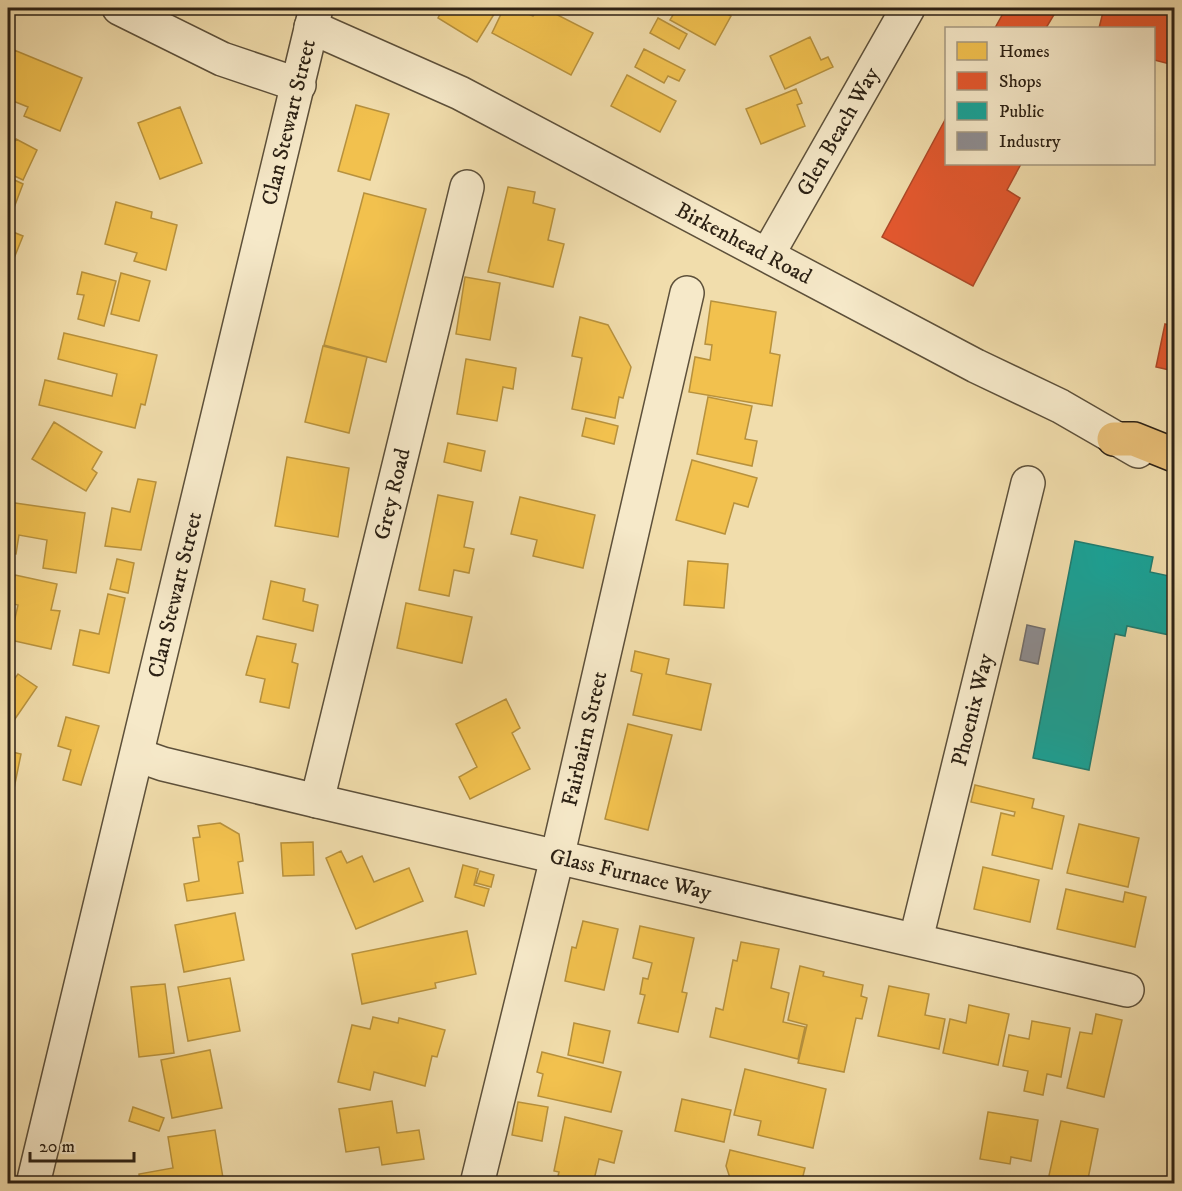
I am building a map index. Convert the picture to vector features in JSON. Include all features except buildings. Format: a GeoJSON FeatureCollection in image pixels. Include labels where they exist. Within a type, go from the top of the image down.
{"type":"FeatureCollection","features":[{"type":"Feature","properties":{"kind":"main road"},"geometry":{"type":"LineString","coordinates":[[1114,439],[1134,439],[1174,455]]}},
{"type":"Feature","properties":{"kind":"street"},"geometry":{"type":"LineString","coordinates":[[119,8],[222,59],[299,86]]}},
{"type":"Feature","properties":{"kind":"street","name":"Glen Beach Way"},"geometry":{"type":"LineString","coordinates":[[768,254],[908,8]]}},
{"type":"Feature","properties":{"kind":"street","name":"Clan Stewart Street"},"geometry":{"type":"LineString","coordinates":[[33,1184],[288,122],[299,86],[313,17]]}},
{"type":"Feature","properties":{"kind":"street","name":"Birkenhead Road"},"geometry":{"type":"LineString","coordinates":[[313,17],[768,254],[976,366],[1060,406],[1114,439],[1174,469]]}},
{"type":"Feature","properties":{"kind":"street","name":"Grey Road"},"geometry":{"type":"LineString","coordinates":[[317,801],[467,187]]}},
{"type":"Feature","properties":{"kind":"street","name":"Fairbairn Street"},"geometry":{"type":"LineString","coordinates":[[477,1184],[557,858],[687,293]]}},
{"type":"Feature","properties":{"kind":"street","name":"Phoenix Way"},"geometry":{"type":"LineString","coordinates":[[916,939],[1028,483]]}},
{"type":"Feature","properties":{"kind":"street","name":"Glass Furnace Way"},"geometry":{"type":"LineString","coordinates":[[137,755],[163,764],[557,858],[916,939],[1127,990]]}}]}
